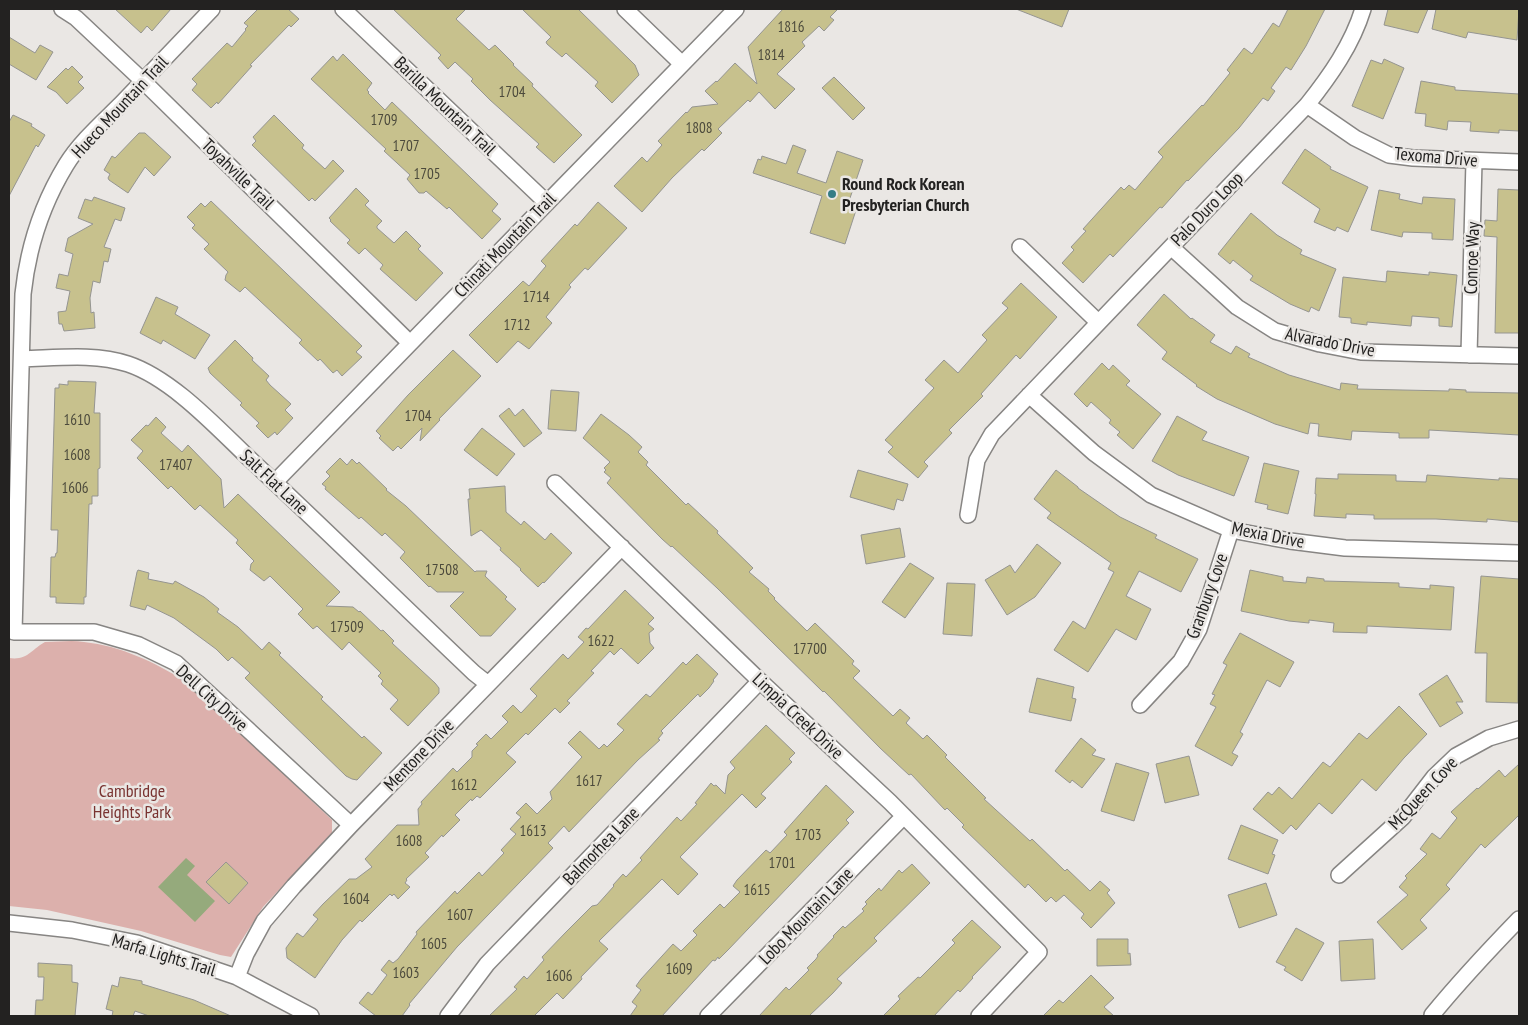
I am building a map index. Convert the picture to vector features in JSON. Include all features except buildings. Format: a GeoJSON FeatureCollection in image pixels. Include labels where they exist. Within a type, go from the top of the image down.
{"type":"FeatureCollection","features":[{"type":"Feature","properties":{"kind":"street","name":"Toyahville Trail"},"geometry":{"type":"LineString","coordinates":[[62,9],[76,18],[143,81],[410,343]]}},
{"type":"Feature","properties":{"kind":"street","name":"Hueco Mountain Trail"},"geometry":{"type":"LineString","coordinates":[[14,632],[23,359],[23,294],[27,263],[36,229],[66,164],[88,138],[212,9]]}},
{"type":"Feature","properties":{"kind":"street","name":"Barilla Mountain Trail"},"geometry":{"type":"LineString","coordinates":[[344,9],[547,203]]}},
{"type":"Feature","properties":{"kind":"street"},"geometry":{"type":"LineString","coordinates":[[625,9],[682,64]]}},
{"type":"Feature","properties":{"kind":"street","name":"Chinati Mountain Trail"},"geometry":{"type":"LineString","coordinates":[[275,482],[736,9]]}},
{"type":"Feature","properties":{"kind":"street","name":"Palo Duro Loop"},"geometry":{"type":"LineString","coordinates":[[968,515],[977,460],[992,434],[1306,105],[1334,69],[1359,23],[1363,9]]}},
{"type":"Feature","properties":{"kind":"street","name":"Texoma Drive"},"geometry":{"type":"LineString","coordinates":[[1306,105],[1355,138],[1389,155],[1413,158],[1519,162]]}},
{"type":"Feature","properties":{"kind":"street","name":"Conroe Way"},"geometry":{"type":"LineString","coordinates":[[1469,355],[1474,161]]}},
{"type":"Feature","properties":{"kind":"street"},"geometry":{"type":"LineString","coordinates":[[1020,247],[1098,322]]}},
{"type":"Feature","properties":{"kind":"street","name":"Alvarado Drive"},"geometry":{"type":"LineString","coordinates":[[1171,247],[1237,307],[1275,332],[1360,352],[1519,356]]}},
{"type":"Feature","properties":{"kind":"street","name":"Salt Flat Lane"},"geometry":{"type":"LineString","coordinates":[[23,359],[93,358],[130,365],[164,382],[185,398],[474,674],[488,684]]}},
{"type":"Feature","properties":{"kind":"street","name":"Mexia Drive"},"geometry":{"type":"LineString","coordinates":[[1029,395],[1094,453],[1151,494],[1231,530],[1290,541],[1345,548],[1519,553]]}},
{"type":"Feature","properties":{"kind":"street","name":"Limpia Creek Drive"},"geometry":{"type":"LineString","coordinates":[[555,482],[760,681],[904,816],[1039,952],[979,1016]]}},
{"type":"Feature","properties":{"kind":"street","name":"Granbury Cove"},"geometry":{"type":"LineString","coordinates":[[1140,704],[1181,661],[1199,629],[1231,530]]}},
{"type":"Feature","properties":{"kind":"street","name":"Mentone Drive"},"geometry":{"type":"LineString","coordinates":[[237,977],[246,954],[264,920],[351,825],[622,547]]}},
{"type":"Feature","properties":{"kind":"street","name":"Dell City Drive"},"geometry":{"type":"LineString","coordinates":[[14,632],[94,632],[139,645],[176,663],[351,825]]}},
{"type":"Feature","properties":{"kind":"street","name":"Balmorhea Lane"},"geometry":{"type":"LineString","coordinates":[[448,1016],[487,964],[760,681]]}},
{"type":"Feature","properties":{"kind":"street","name":"McQueen Cove"},"geometry":{"type":"LineString","coordinates":[[1339,875],[1403,817],[1434,777],[1456,756],[1489,738],[1519,729]]}},
{"type":"Feature","properties":{"kind":"street","name":"Lobo Mountain Lane"},"geometry":{"type":"LineString","coordinates":[[708,1016],[904,816]]}},
{"type":"Feature","properties":{"kind":"street"},"geometry":{"type":"LineString","coordinates":[[1433,1016],[1467,974],[1519,920]]}},
{"type":"Feature","properties":{"kind":"street","name":"Marfa Lights Trail"},"geometry":{"type":"LineString","coordinates":[[9,923],[72,930],[137,943],[237,977],[311,1016]]}},
{"type":"Feature","properties":{"kind":"green space","name":"Cambridge Heights Park"},"geometry":{"type":"Polygon","coordinates":[[[79,641],[111,647],[149,661],[185,681],[332,820],[332,833],[263,907],[231,957],[141,931],[47,910],[9,906],[9,658],[25,656],[45,642],[79,641]]]}},
{"type":"Feature","properties":{"kind":"shaded area"},"geometry":{"type":"Polygon","coordinates":[[[186,858],[195,866],[187,875],[215,901],[195,922],[158,887],[186,858]]]}},
{"type":"Feature","properties":{"kind":"place","name":"Round Rock Korean Presbyterian Church"},"geometry":{"type":"Point","coordinates":[832,194]}}]}
